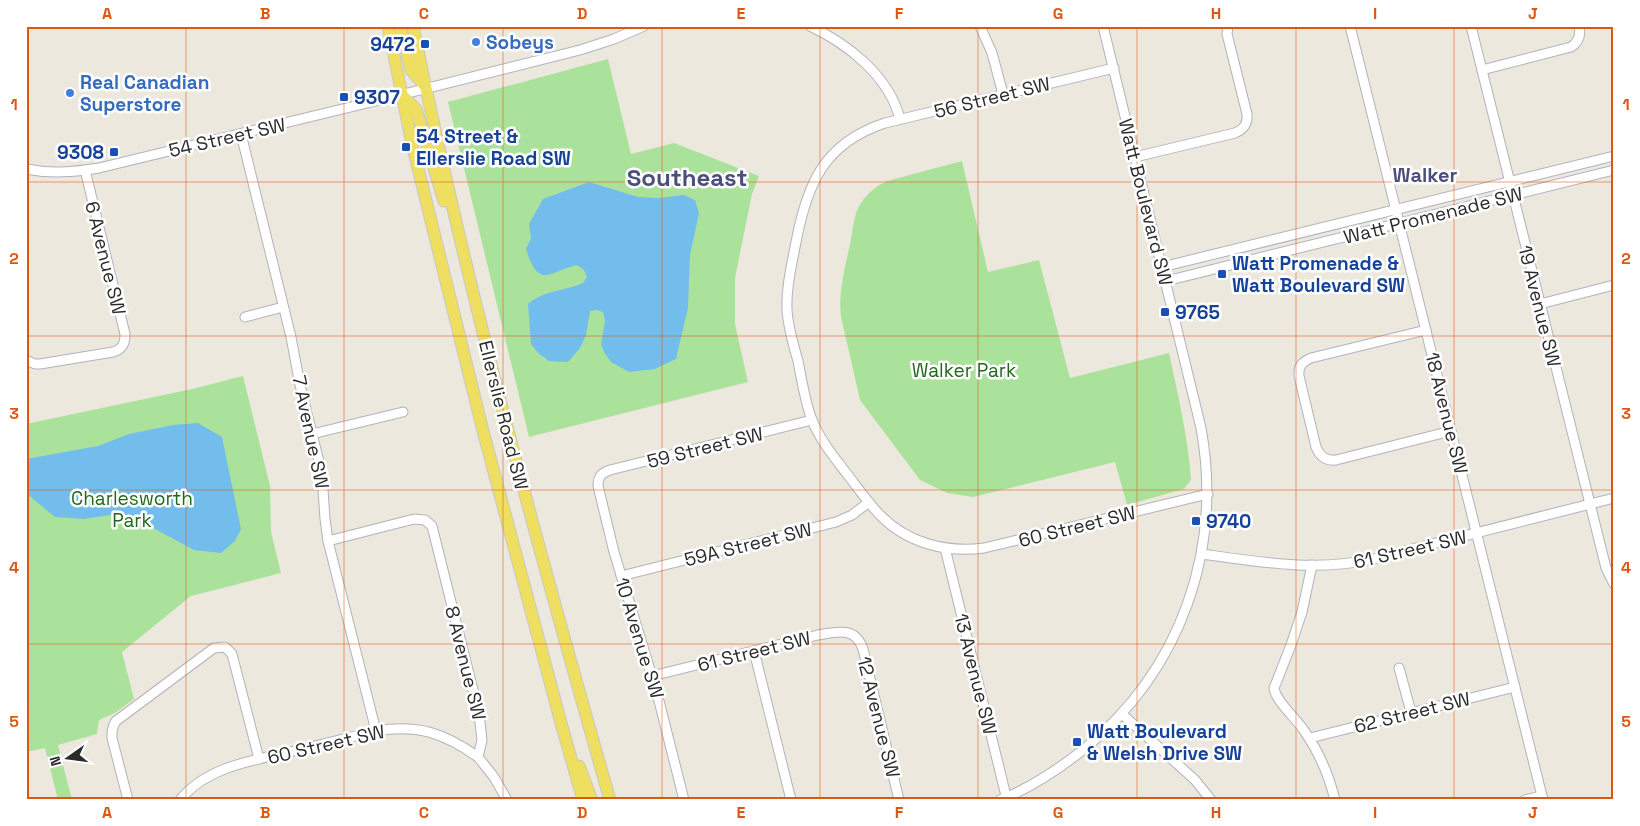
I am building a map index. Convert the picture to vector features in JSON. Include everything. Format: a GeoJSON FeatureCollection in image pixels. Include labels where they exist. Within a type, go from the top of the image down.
{"type":"FeatureCollection","features":[{"type":"Feature","properties":{"kind":"main road","name":"Ellerslie Road SW"},"geometry":{"type":"LineString","coordinates":[[388,26],[412,144],[483,431],[583,800]]}},
{"type":"Feature","properties":{"kind":"main road"},"geometry":{"type":"LineString","coordinates":[[400,26],[412,70],[426,89]]}},
{"type":"Feature","properties":{"kind":"main road","name":"Ellerslie Road SW"},"geometry":{"type":"LineString","coordinates":[[413,26],[461,242],[503,413],[546,578],[610,800]]}},
{"type":"Feature","properties":{"kind":"main road"},"geometry":{"type":"LineString","coordinates":[[402,95],[416,109],[445,204],[461,242]]}},
{"type":"Feature","properties":{"kind":"main road"},"geometry":{"type":"LineString","coordinates":[[561,723],[592,800]]}},
{"type":"Feature","properties":{"kind":"street","name":"54 Street SW"},"geometry":{"type":"LineString","coordinates":[[26,169],[55,173],[85,170],[241,134],[591,47],[644,26]]}},
{"type":"Feature","properties":{"kind":"street"},"geometry":{"type":"LineString","coordinates":[[810,26],[840,42],[864,62],[891,97],[896,105],[900,119]]}},
{"type":"Feature","properties":{"kind":"street"},"geometry":{"type":"LineString","coordinates":[[980,26],[992,54],[1003,94]]}},
{"type":"Feature","properties":{"kind":"street","name":"Watt Boulevard SW"},"geometry":{"type":"LineString","coordinates":[[1005,799],[1058,769],[1096,739],[1122,714],[1163,657],[1179,626],[1194,584],[1202,554],[1208,494],[1202,428],[1103,26]]}},
{"type":"Feature","properties":{"kind":"street"},"geometry":{"type":"LineString","coordinates":[[1136,157],[1235,133],[1245,126],[1247,114],[1228,34],[1228,26]]}},
{"type":"Feature","properties":{"kind":"street","name":"18 Avenue SW"},"geometry":{"type":"LineString","coordinates":[[1350,26],[1542,798]]}},
{"type":"Feature","properties":{"kind":"street","name":"19 Avenue SW"},"geometry":{"type":"LineString","coordinates":[[1471,26],[1606,568],[1614,584]]}},
{"type":"Feature","properties":{"kind":"street"},"geometry":{"type":"LineString","coordinates":[[1482,70],[1568,49],[1577,42],[1580,34],[1579,26]]}},
{"type":"Feature","properties":{"kind":"street","name":"56 Street SW"},"geometry":{"type":"LineString","coordinates":[[812,420],[789,327],[787,310],[789,282],[801,216],[811,186],[827,161],[850,140],[870,128],[900,119],[1114,68]]}},
{"type":"Feature","properties":{"kind":"street","name":"7 Avenue SW"},"geometry":{"type":"LineString","coordinates":[[241,134],[322,474],[328,541],[376,731]]}},
{"type":"Feature","properties":{"kind":"street","name":"Watt Promenade SW"},"geometry":{"type":"LineString","coordinates":[[1162,267],[1614,156]]}},
{"type":"Feature","properties":{"kind":"street","name":"6 Avenue SW"},"geometry":{"type":"LineString","coordinates":[[27,361],[40,364],[104,353],[117,350],[123,346],[125,334],[85,170]]}},
{"type":"Feature","properties":{"kind":"street","name":"Watt Promenade SW"},"geometry":{"type":"LineString","coordinates":[[1166,281],[1614,170]]}},
{"type":"Feature","properties":{"kind":"street"},"geometry":{"type":"LineString","coordinates":[[1540,304],[1614,285]]}},
{"type":"Feature","properties":{"kind":"street"},"geometry":{"type":"LineString","coordinates":[[245,317],[283,307]]}},
{"type":"Feature","properties":{"kind":"street"},"geometry":{"type":"LineString","coordinates":[[1426,330],[1311,358],[1300,365],[1299,376],[1316,448],[1321,456],[1328,460],[1336,460],[1451,432]]}},
{"type":"Feature","properties":{"kind":"street"},"geometry":{"type":"LineString","coordinates":[[312,434],[403,412]]}},
{"type":"Feature","properties":{"kind":"street"},"geometry":{"type":"LineString","coordinates":[[812,420],[828,448],[881,516],[899,531],[921,542],[945,548]]}},
{"type":"Feature","properties":{"kind":"street","name":"59 Street SW"},"geometry":{"type":"LineString","coordinates":[[599,476],[610,470],[812,420]]}},
{"type":"Feature","properties":{"kind":"street","name":"10 Avenue SW"},"geometry":{"type":"LineString","coordinates":[[599,476],[598,486],[621,576],[652,676],[684,800]]}},
{"type":"Feature","properties":{"kind":"street","name":"60 Street SW"},"geometry":{"type":"LineString","coordinates":[[945,548],[968,550],[990,547],[1208,494]]}},
{"type":"Feature","properties":{"kind":"street","name":"61 Street SW"},"geometry":{"type":"LineString","coordinates":[[1202,554],[1312,565],[1360,562],[1614,498]]}},
{"type":"Feature","properties":{"kind":"street","name":"59A Street SW"},"geometry":{"type":"LineString","coordinates":[[621,576],[836,522],[857,512],[869,502]]}},
{"type":"Feature","properties":{"kind":"street","name":"8 Avenue SW"},"geometry":{"type":"LineString","coordinates":[[328,541],[422,519],[427,521],[433,529],[479,714],[482,740],[478,757]]}},
{"type":"Feature","properties":{"kind":"street","name":"13 Avenue SW"},"geometry":{"type":"LineString","coordinates":[[945,548],[1005,799]]}},
{"type":"Feature","properties":{"kind":"street"},"geometry":{"type":"LineString","coordinates":[[1312,565],[1302,612],[1274,688],[1276,696],[1310,738],[1325,769],[1335,800]]}},
{"type":"Feature","properties":{"kind":"street","name":"61 Street SW"},"geometry":{"type":"LineString","coordinates":[[652,676],[824,634],[849,632],[856,636]]}},
{"type":"Feature","properties":{"kind":"street","name":"12 Avenue SW"},"geometry":{"type":"LineString","coordinates":[[856,636],[863,649],[899,800]]}},
{"type":"Feature","properties":{"kind":"street"},"geometry":{"type":"LineString","coordinates":[[128,800],[112,738],[112,729],[116,721],[214,648],[225,648],[234,658],[259,759]]}},
{"type":"Feature","properties":{"kind":"street"},"geometry":{"type":"LineString","coordinates":[[754,651],[792,800]]}},
{"type":"Feature","properties":{"kind":"street"},"geometry":{"type":"LineString","coordinates":[[1399,668],[1410,712]]}},
{"type":"Feature","properties":{"kind":"street","name":"62 Street SW"},"geometry":{"type":"LineString","coordinates":[[1310,738],[1515,687]]}},
{"type":"Feature","properties":{"kind":"street"},"geometry":{"type":"LineString","coordinates":[[1122,714],[1195,780],[1211,800]]}},
{"type":"Feature","properties":{"kind":"street","name":"60 Street SW"},"geometry":{"type":"LineString","coordinates":[[180,800],[206,777],[231,766],[376,731],[402,728],[428,731],[452,740],[478,757]]}},
{"type":"Feature","properties":{"kind":"street"},"geometry":{"type":"LineString","coordinates":[[478,757],[494,776],[507,800]]}},
{"type":"Feature","properties":{"kind":"street"},"geometry":{"type":"LineString","coordinates":[[1525,800],[1542,798]]}},
{"type":"Feature","properties":{"kind":"green space"},"geometry":{"type":"Polygon","coordinates":[[[608,59],[631,154],[674,143],[759,176],[752,194],[735,278],[735,324],[748,382],[529,437],[448,102],[608,59]]]}},
{"type":"Feature","properties":{"kind":"green space","name":"Walker Park"},"geometry":{"type":"Polygon","coordinates":[[[962,161],[988,272],[1039,260],[1070,378],[1169,353],[1190,464],[1191,480],[1184,489],[1127,505],[1115,462],[973,497],[947,493],[920,480],[860,400],[840,308],[842,280],[858,208],[865,198],[882,183],[962,161]]]}},
{"type":"Feature","properties":{"kind":"green space","name":"Charlesworth Park"},"geometry":{"type":"Polygon","coordinates":[[[243,376],[270,486],[271,532],[281,573],[191,596],[122,652],[134,699],[115,713],[99,720],[97,734],[58,745],[72,800],[58,800],[45,748],[26,752],[26,424],[192,389],[243,376]]]}},
{"type":"Feature","properties":{"kind":"water"},"geometry":{"type":"Polygon","coordinates":[[[589,182],[638,197],[659,198],[684,195],[695,200],[699,213],[690,255],[688,308],[676,359],[655,369],[629,372],[611,362],[601,344],[605,321],[603,312],[597,310],[590,311],[586,335],[580,348],[568,362],[549,361],[538,353],[531,344],[528,304],[548,293],[583,283],[587,277],[584,270],[577,265],[546,275],[540,274],[535,270],[526,249],[531,238],[529,224],[543,199],[589,182]]]}},
{"type":"Feature","properties":{"kind":"water"},"geometry":{"type":"Polygon","coordinates":[[[198,423],[222,437],[241,529],[235,541],[221,553],[194,550],[142,522],[117,514],[84,519],[55,517],[26,493],[26,459],[98,446],[129,434],[173,425],[198,423]]]}},
{"type":"Feature","properties":{"kind":"place","name":"Sobeys"},"geometry":{"type":"Point","coordinates":[476,42]}},
{"type":"Feature","properties":{"kind":"place","name":"9472"},"geometry":{"type":"Point","coordinates":[425,44]}},
{"type":"Feature","properties":{"kind":"place","name":"Real Canadian Superstore"},"geometry":{"type":"Point","coordinates":[70,93]}},
{"type":"Feature","properties":{"kind":"place","name":"9307"},"geometry":{"type":"Point","coordinates":[344,97]}},
{"type":"Feature","properties":{"kind":"place","name":"54 Street & Ellerslie Road SW"},"geometry":{"type":"Point","coordinates":[406,147]}},
{"type":"Feature","properties":{"kind":"place","name":"9308"},"geometry":{"type":"Point","coordinates":[114,152]}},
{"type":"Feature","properties":{"kind":"place","name":"Watt Promenade & Watt Boulevard SW"},"geometry":{"type":"Point","coordinates":[1222,274]}},
{"type":"Feature","properties":{"kind":"place","name":"9765"},"geometry":{"type":"Point","coordinates":[1165,312]}},
{"type":"Feature","properties":{"kind":"place","name":"9740"},"geometry":{"type":"Point","coordinates":[1196,521]}},
{"type":"Feature","properties":{"kind":"place","name":"Watt Boulevard & Welsh Drive SW"},"geometry":{"type":"Point","coordinates":[1077,742]}},
{"type":"Feature","properties":{"kind":"district","name":"Walker"},"geometry":{"type":"Point","coordinates":[1425,175]}},
{"type":"Feature","properties":{"kind":"district","name":"Southeast"},"geometry":{"type":"Point","coordinates":[687,178]}}]}
